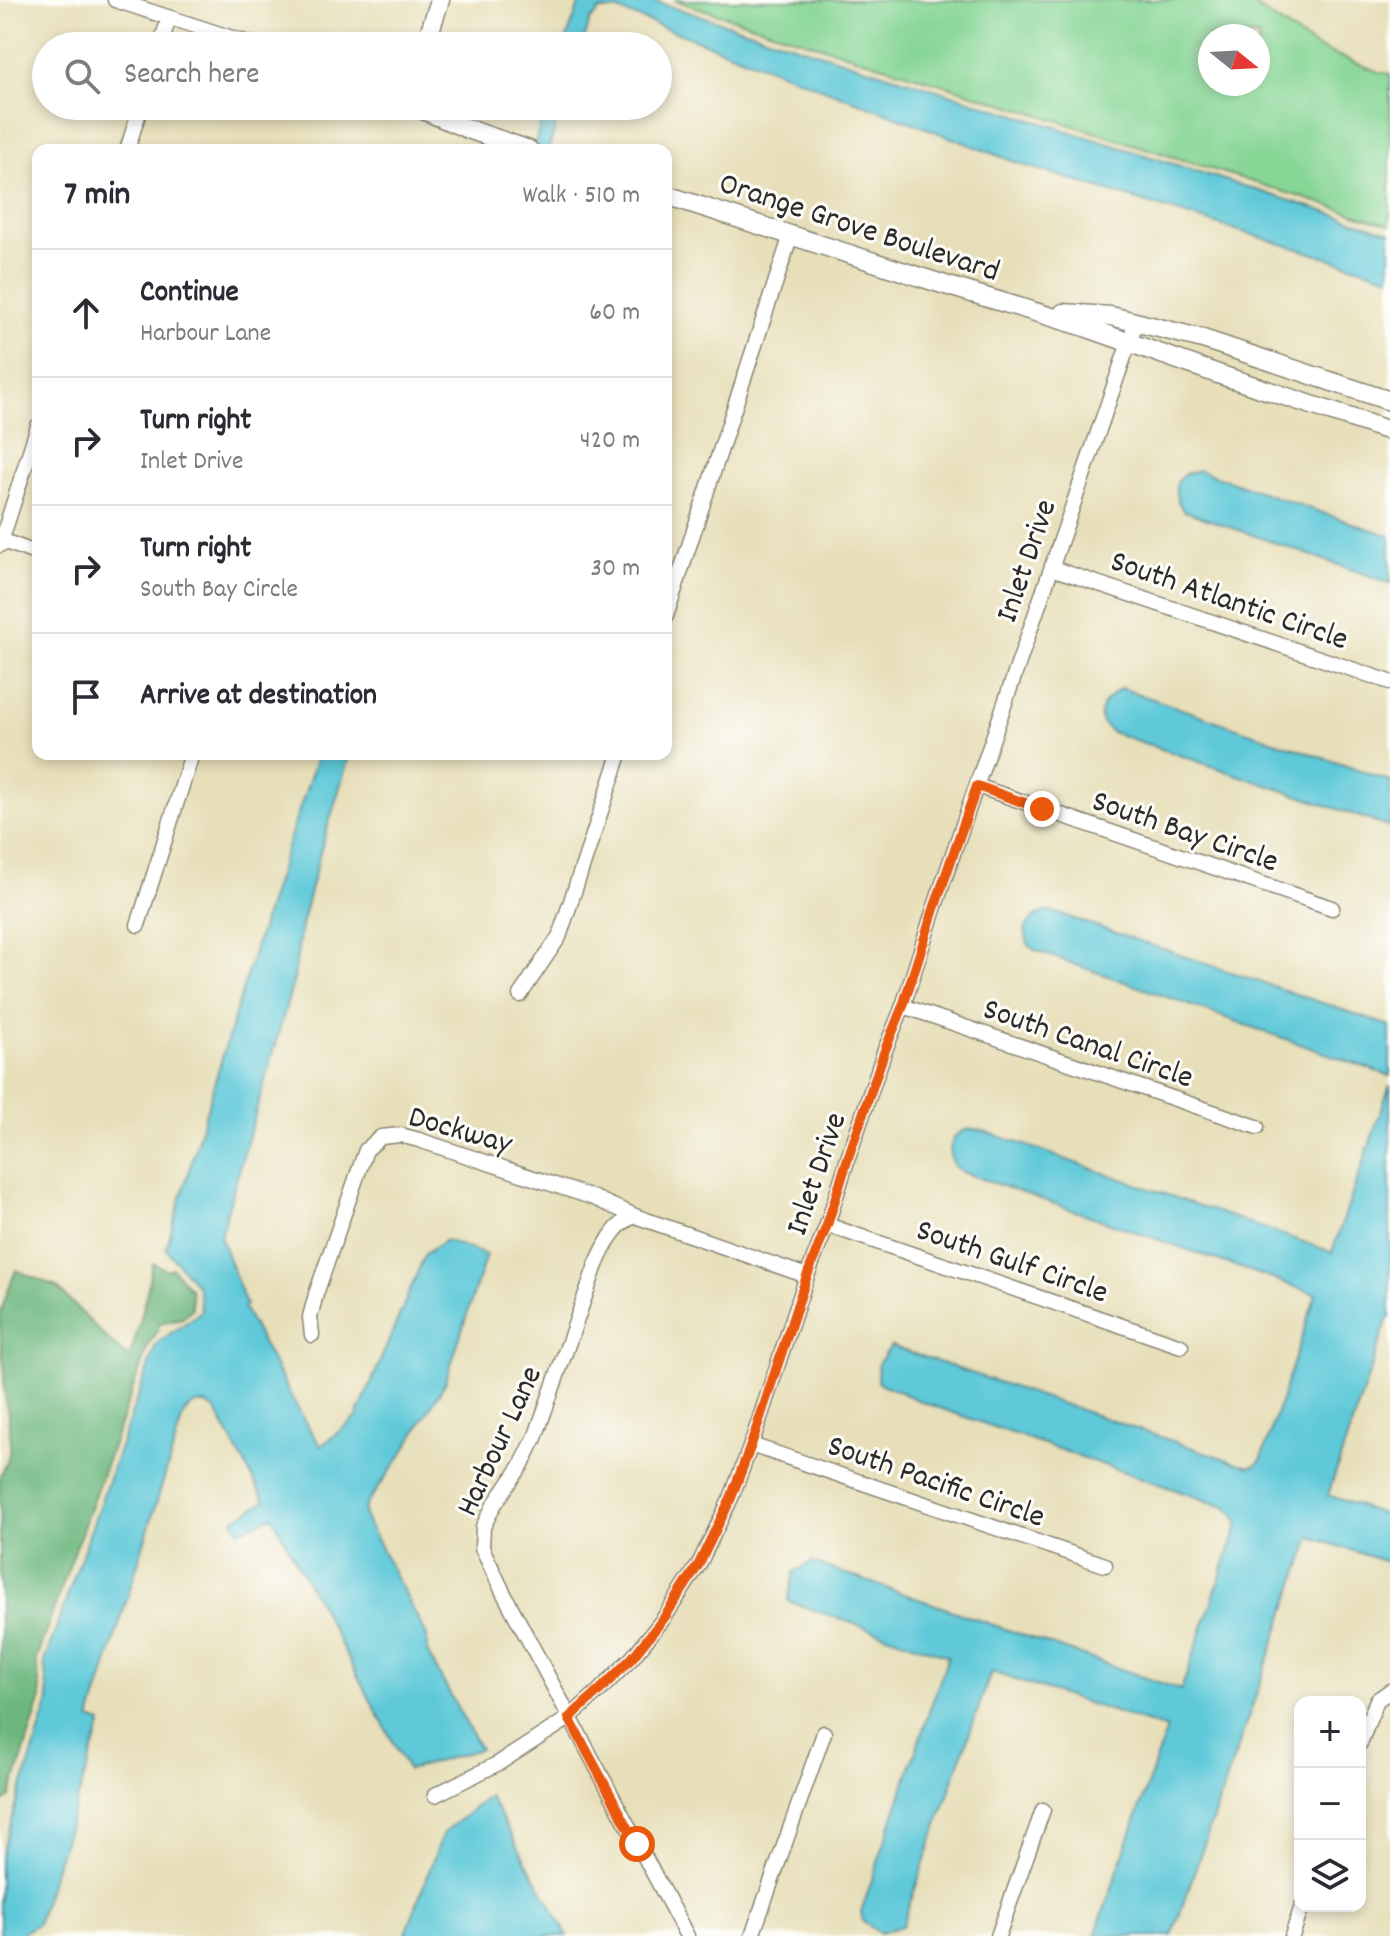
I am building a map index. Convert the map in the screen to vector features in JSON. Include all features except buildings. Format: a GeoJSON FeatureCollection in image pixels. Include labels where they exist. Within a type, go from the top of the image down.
{"type":"FeatureCollection","features":[{"type":"Feature","properties":{"kind":"street"},"geometry":{"type":"LineString","coordinates":[[115,0],[213,32]]}},
{"type":"Feature","properties":{"kind":"street"},"geometry":{"type":"LineString","coordinates":[[430,32],[440,0]]}},
{"type":"Feature","properties":{"kind":"street"},"geometry":{"type":"LineString","coordinates":[[164,32],[169,18]]}},
{"type":"Feature","properties":{"kind":"street"},"geometry":{"type":"LineString","coordinates":[[129,144],[137,120]]}},
{"type":"Feature","properties":{"kind":"street"},"geometry":{"type":"LineString","coordinates":[[447,120],[512,144]]}},
{"type":"Feature","properties":{"kind":"street","name":"Orange Grove Boulevard"},"geometry":{"type":"LineString","coordinates":[[672,197],[1129,341],[1390,431]]}},
{"type":"Feature","properties":{"kind":"street"},"geometry":{"type":"LineString","coordinates":[[672,598],[791,235]]}},
{"type":"Feature","properties":{"kind":"street","name":"Orange Grove Boulevard"},"geometry":{"type":"LineString","coordinates":[[1036,312],[1111,316],[1136,322],[1203,339],[1390,401]]}},
{"type":"Feature","properties":{"kind":"street","name":"Inlet Drive"},"geometry":{"type":"LineString","coordinates":[[435,1795],[499,1763],[569,1718],[600,1690],[632,1658],[677,1600],[715,1533],[751,1445],[1136,322]]}},
{"type":"Feature","properties":{"kind":"street"},"geometry":{"type":"LineString","coordinates":[[32,445],[1,542],[32,552]]}},
{"type":"Feature","properties":{"kind":"street","name":"South Atlantic Circle"},"geometry":{"type":"LineString","coordinates":[[1052,568],[1390,682]]}},
{"type":"Feature","properties":{"kind":"street"},"geometry":{"type":"LineString","coordinates":[[138,925],[190,760]]}},
{"type":"Feature","properties":{"kind":"street"},"geometry":{"type":"LineString","coordinates":[[520,995],[559,937],[618,760]]}},
{"type":"Feature","properties":{"kind":"street","name":"South Bay Circle"},"geometry":{"type":"LineString","coordinates":[[977,786],[1332,908]]}},
{"type":"Feature","properties":{"kind":"street","name":"South Canal Circle"},"geometry":{"type":"LineString","coordinates":[[903,1006],[1257,1127]]}},
{"type":"Feature","properties":{"kind":"street","name":"Dockway"},"geometry":{"type":"LineString","coordinates":[[312,1335],[310,1317],[334,1239],[366,1150],[381,1137],[400,1135],[419,1140],[594,1198],[635,1216]]}},
{"type":"Feature","properties":{"kind":"street"},"geometry":{"type":"LineString","coordinates":[[635,1216],[807,1276]]}},
{"type":"Feature","properties":{"kind":"street","name":"Harbour Lane"},"geometry":{"type":"LineString","coordinates":[[635,1216],[624,1219],[603,1248],[535,1438],[483,1527],[482,1548],[569,1718],[687,1936]]}},
{"type":"Feature","properties":{"kind":"street","name":"South Gulf Circle"},"geometry":{"type":"LineString","coordinates":[[827,1225],[1181,1346]]}},
{"type":"Feature","properties":{"kind":"street","name":"South Pacific Circle"},"geometry":{"type":"LineString","coordinates":[[751,1445],[1105,1565]]}},
{"type":"Feature","properties":{"kind":"street"},"geometry":{"type":"LineString","coordinates":[[1366,1728],[1377,1700],[1390,1691]]}},
{"type":"Feature","properties":{"kind":"street"},"geometry":{"type":"LineString","coordinates":[[752,1936],[824,1733]]}},
{"type":"Feature","properties":{"kind":"street"},"geometry":{"type":"LineString","coordinates":[[998,1936],[1043,1810]]}},
{"type":"Feature","properties":{"kind":"street"},"geometry":{"type":"LineString","coordinates":[[1292,1936],[1300,1912]]}},
{"type":"Feature","properties":{"kind":"green space"},"geometry":{"type":"Polygon","coordinates":[[[674,0],[1246,0],[1316,47],[1390,74],[1390,225],[674,0]]]}},
{"type":"Feature","properties":{"kind":"green space"},"geometry":{"type":"Polygon","coordinates":[[[153,1263],[167,1270],[172,1268],[191,1290],[192,1308],[183,1318],[160,1323],[149,1343],[36,1659],[41,1698],[10,1797],[0,1805],[0,1475],[6,1466],[10,1444],[0,1336],[3,1305],[16,1270],[57,1287],[129,1358],[153,1263]]]}},
{"type":"Feature","properties":{"kind":"water"},"geometry":{"type":"Polygon","coordinates":[[[650,0],[1390,232],[1390,277],[1020,164],[618,10],[600,10],[590,21],[586,32],[569,32],[580,2],[650,0]]]}},
{"type":"Feature","properties":{"kind":"water"},"geometry":{"type":"Polygon","coordinates":[[[542,120],[558,120],[550,144],[535,144],[542,120]]]}},
{"type":"Feature","properties":{"kind":"water"},"geometry":{"type":"Polygon","coordinates":[[[1198,470],[1390,536],[1390,583],[1184,511],[1177,497],[1177,482],[1185,474],[1198,470]]]}},
{"type":"Feature","properties":{"kind":"water"},"geometry":{"type":"Polygon","coordinates":[[[1121,688],[1390,781],[1390,827],[1112,732],[1102,723],[1102,706],[1121,688]]]}},
{"type":"Feature","properties":{"kind":"water"},"geometry":{"type":"Polygon","coordinates":[[[316,760],[348,760],[301,925],[294,979],[220,1236],[246,1305],[243,1307],[321,1446],[357,1417],[425,1254],[446,1240],[486,1255],[445,1383],[364,1510],[365,1518],[427,1636],[427,1652],[480,1749],[408,1770],[272,1516],[239,1531],[233,1520],[265,1501],[216,1411],[208,1405],[195,1405],[184,1413],[90,1719],[102,1723],[37,1924],[20,1936],[0,1936],[0,1858],[49,1701],[44,1662],[156,1345],[201,1311],[198,1287],[166,1249],[316,760]]]}},
{"type":"Feature","properties":{"kind":"water"},"geometry":{"type":"Polygon","coordinates":[[[1051,911],[1390,1026],[1390,1076],[1034,950],[1028,944],[1025,929],[1036,917],[1051,911]]]}},
{"type":"Feature","properties":{"kind":"water"},"geometry":{"type":"Polygon","coordinates":[[[1390,1085],[1390,1318],[1328,1495],[1390,1517],[1390,1563],[1311,1537],[1172,1936],[1095,1936],[1167,1729],[991,1672],[902,1926],[880,1933],[863,1922],[861,1912],[948,1656],[788,1601],[794,1572],[812,1562],[1181,1690],[1237,1529],[1236,1517],[1228,1508],[925,1403],[877,1382],[878,1364],[891,1346],[1249,1467],[1261,1460],[1316,1294],[962,1172],[951,1157],[953,1140],[966,1130],[984,1131],[1332,1252],[1390,1085]]]}},
{"type":"Feature","properties":{"kind":"water"},"geometry":{"type":"Polygon","coordinates":[[[489,1796],[568,1936],[405,1936],[443,1833],[489,1796]]]}},
{"type":"Feature","properties":{"kind":"route"},"geometry":{"type":"LineString","coordinates":[[637,1844],[569,1718],[632,1658],[664,1618],[699,1564],[731,1498],[977,786],[1042,809]]}}]}
